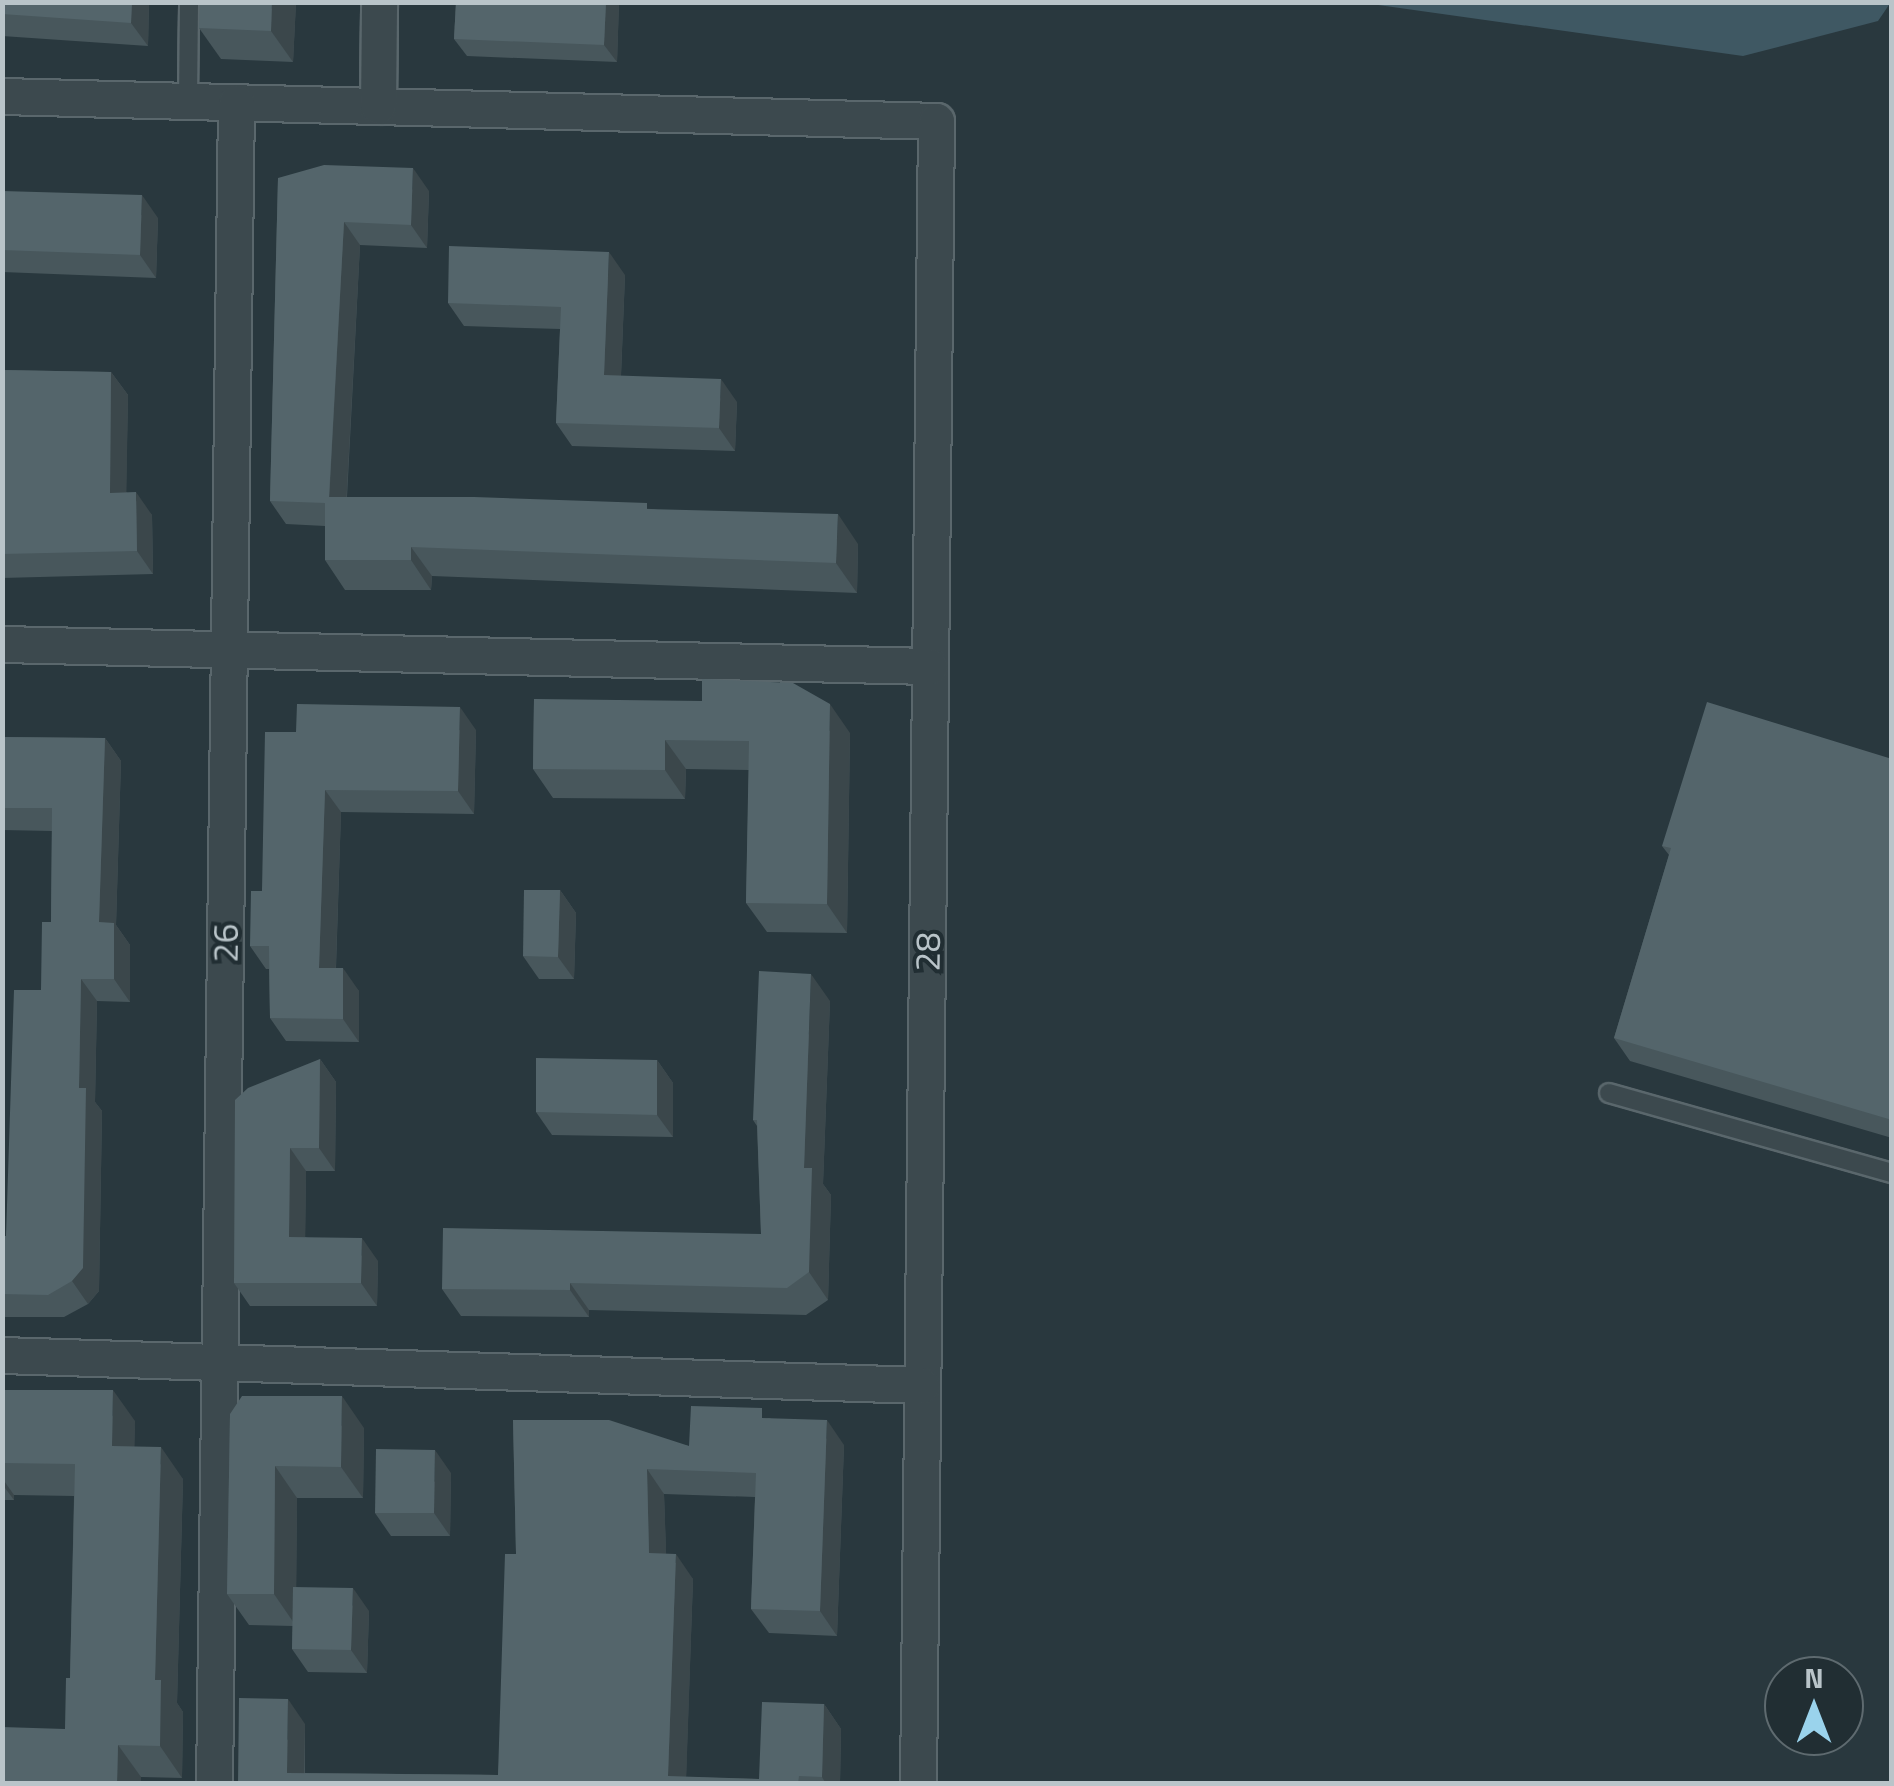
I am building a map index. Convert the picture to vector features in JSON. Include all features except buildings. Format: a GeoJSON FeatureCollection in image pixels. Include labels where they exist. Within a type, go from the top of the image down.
{"type":"FeatureCollection","features":[{"type":"Feature","properties":{"kind":"street"},"geometry":{"type":"LineString","coordinates":[[2,96],[378,106],[379,2]]}},
{"type":"Feature","properties":{"kind":"street","name":"26"},"geometry":{"type":"LineString","coordinates":[[214,1784],[236,102]]}},
{"type":"Feature","properties":{"kind":"street","name":"28"},"geometry":{"type":"LineString","coordinates":[[378,106],[936,121],[918,1784]]}},
{"type":"Feature","properties":{"kind":"street"},"geometry":{"type":"LineString","coordinates":[[2,644],[930,666]]}},
{"type":"Feature","properties":{"kind":"street"},"geometry":{"type":"LineString","coordinates":[[2,1355],[922,1386]]}},
{"type":"Feature","properties":{"kind":"lane"},"geometry":{"type":"LineString","coordinates":[[188,100],[189,2]]}},
{"type":"Feature","properties":{"kind":"lane"},"geometry":{"type":"LineString","coordinates":[[1610,1093],[1892,1173]]}},
{"type":"Feature","properties":{"kind":"water"},"geometry":{"type":"Polygon","coordinates":[[[1891,2],[1878,21],[1743,56],[1364,3],[1891,2]]]}}]}
